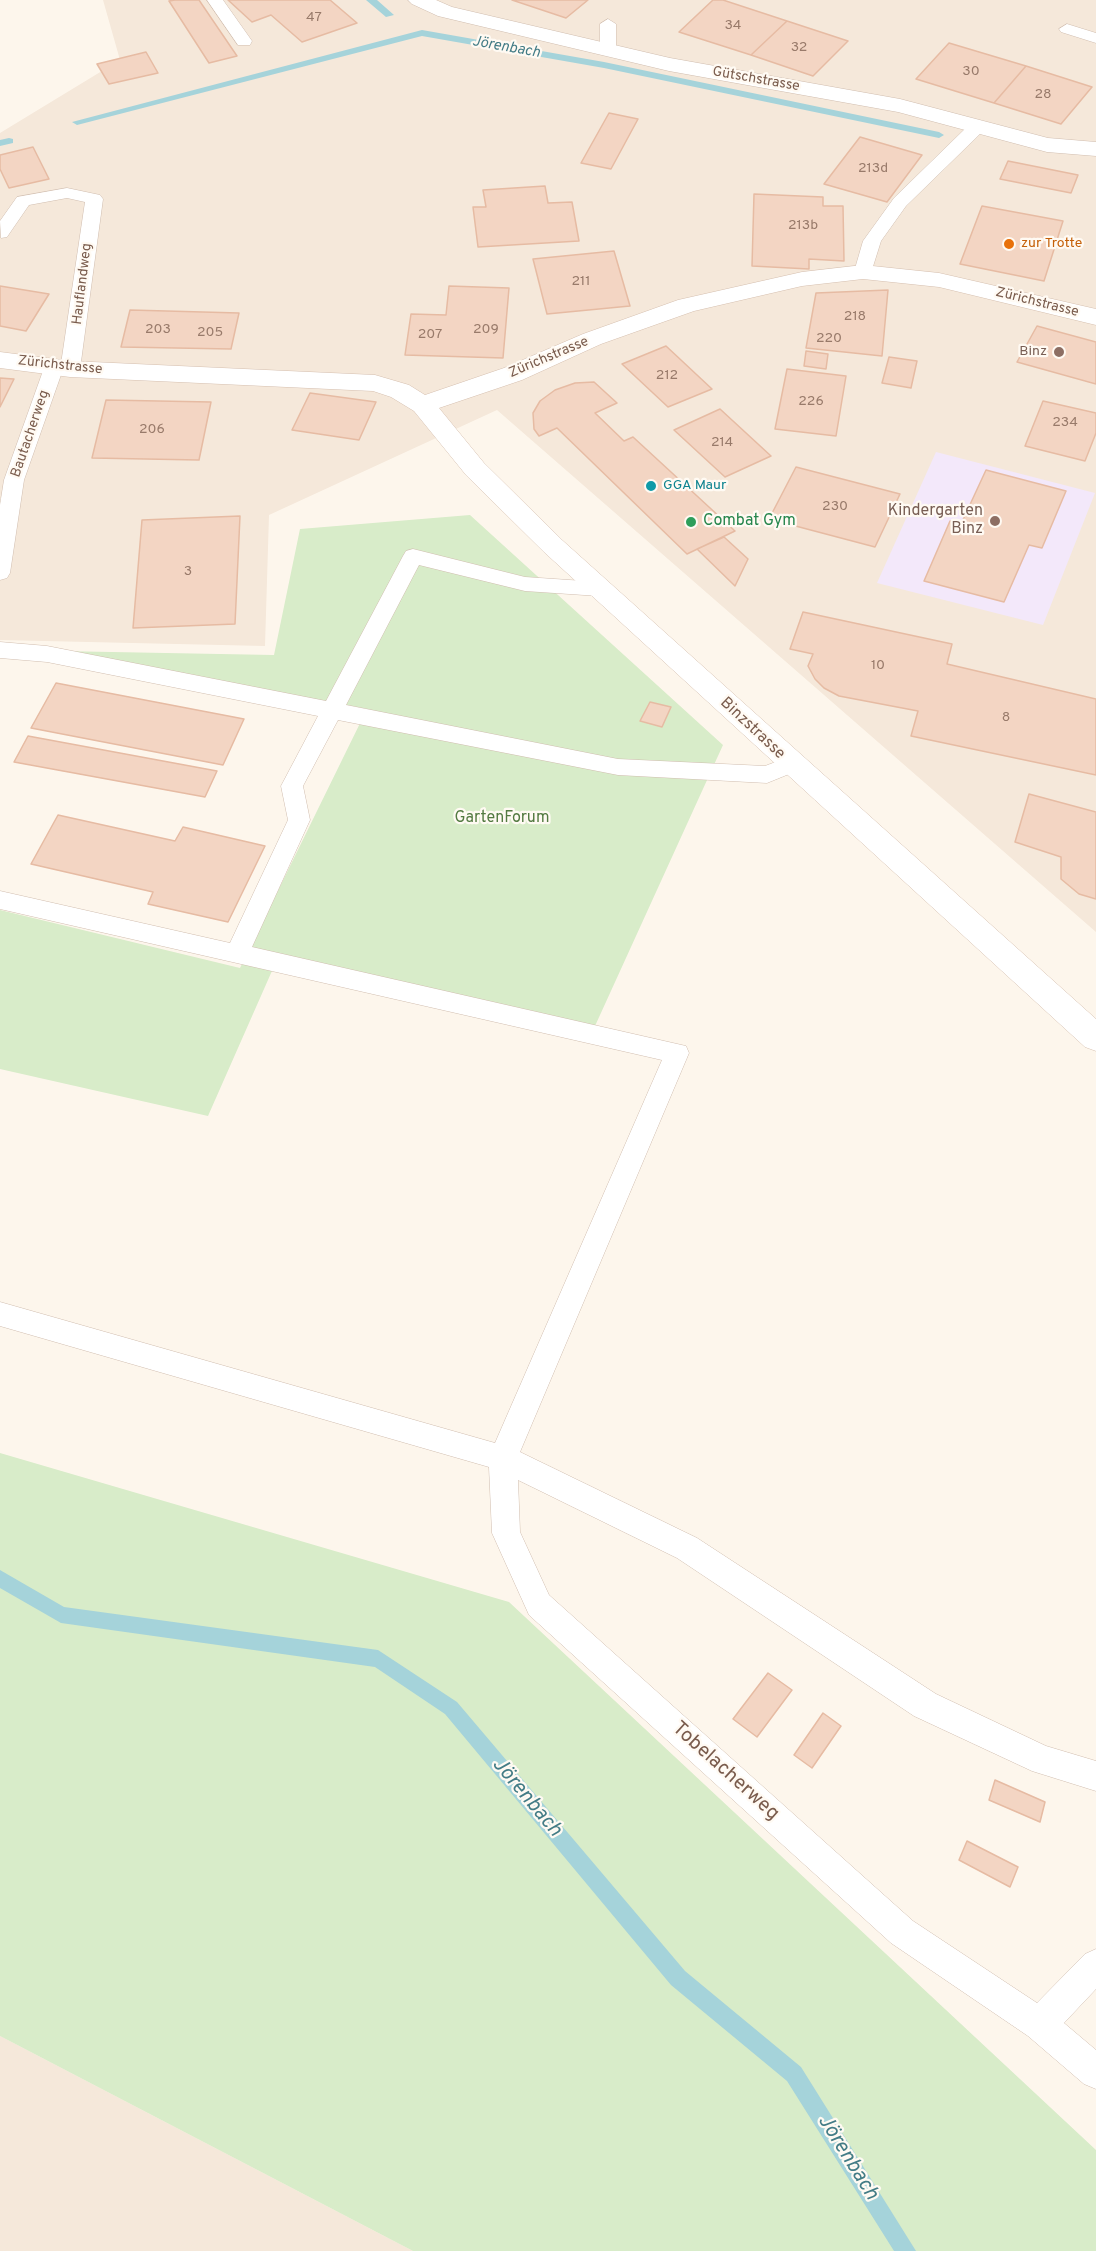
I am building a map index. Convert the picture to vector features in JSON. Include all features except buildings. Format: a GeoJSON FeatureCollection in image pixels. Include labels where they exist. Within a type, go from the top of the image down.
{"type":"FeatureCollection","features":[{"type":"Feature","properties":{"kind":"main road","name":"Gütschstrasse"},"geometry":{"type":"LineString","coordinates":[[419,0],[445,12],[669,64],[900,106],[1047,146],[1096,148]]}},
{"type":"Feature","properties":{"kind":"main road","name":"Zürichstrasse"},"geometry":{"type":"LineString","coordinates":[[0,360],[62,368],[375,383],[400,391],[423,405],[513,374],[602,335],[687,305],[802,279],[863,272],[939,280],[1096,317]]}},
{"type":"Feature","properties":{"kind":"main road","name":"Binzstrasse"},"geometry":{"type":"LineString","coordinates":[[423,405],[475,469],[516,512],[791,765],[1091,1026]]}},
{"type":"Feature","properties":{"kind":"lane"},"geometry":{"type":"LineString","coordinates":[[215,0],[244,41]]}},
{"type":"Feature","properties":{"kind":"lane"},"geometry":{"type":"LineString","coordinates":[[608,24],[608,48]]}},
{"type":"Feature","properties":{"kind":"lane"},"geometry":{"type":"LineString","coordinates":[[1067,29],[1096,38]]}},
{"type":"Feature","properties":{"kind":"lane"},"geometry":{"type":"LineString","coordinates":[[863,272],[872,241],[900,202],[977,127]]}},
{"type":"Feature","properties":{"kind":"lane","name":"Hauflandweg"},"geometry":{"type":"LineString","coordinates":[[1,233],[23,201],[68,193],[94,199],[62,368]]}},
{"type":"Feature","properties":{"kind":"lane","name":"Bautacherweg"},"geometry":{"type":"LineString","coordinates":[[0,573],[14,480],[62,368]]}},
{"type":"Feature","properties":{"kind":"lane"},"geometry":{"type":"LineString","coordinates":[[237,954],[299,820],[292,786],[413,555],[525,584],[599,589]]}},
{"type":"Feature","properties":{"kind":"lane"},"geometry":{"type":"LineString","coordinates":[[0,650],[47,654],[618,767],[767,775],[791,765]]}},
{"type":"Feature","properties":{"kind":"lane"},"geometry":{"type":"LineString","coordinates":[[0,900],[677,1053],[503,1458]]}},
{"type":"Feature","properties":{"kind":"lane"},"geometry":{"type":"LineString","coordinates":[[0,1314],[503,1458],[687,1548],[925,1705],[1043,1760],[1096,1776]]}},
{"type":"Feature","properties":{"kind":"lane","name":"Tobelacherweg"},"geometry":{"type":"LineString","coordinates":[[503,1458],[506,1533],[539,1605],[902,1932],[1040,2024],[1096,2072]]}},
{"type":"Feature","properties":{"kind":"lane"},"geometry":{"type":"LineString","coordinates":[[1040,2024],[1096,1965]]}},
{"type":"Feature","properties":{"kind":"shaded area"},"geometry":{"type":"Polygon","coordinates":[[[103,0],[1096,0],[1096,932],[497,410],[269,515],[265,646],[0,640],[0,573],[9,499],[0,498],[0,133],[120,60],[103,0]]]}},
{"type":"Feature","properties":{"kind":"shaded area","name":"Kindergarten Binz"},"geometry":{"type":"Polygon","coordinates":[[[936,452],[1095,493],[1043,625],[877,583],[936,452]]]}},
{"type":"Feature","properties":{"kind":"shaded area"},"geometry":{"type":"Polygon","coordinates":[[[0,2036],[2,2037],[413,2251],[0,2251],[0,2036]]]}},
{"type":"Feature","properties":{"kind":"green space","name":"GartenForum"},"geometry":{"type":"Polygon","coordinates":[[[470,515],[723,745],[595,1026],[279,955],[208,1116],[0,1069],[0,910],[240,968],[367,709],[58,651],[274,655],[300,529],[470,515]]]}},
{"type":"Feature","properties":{"kind":"green space"},"geometry":{"type":"Polygon","coordinates":[[[0,1453],[509,1602],[1096,2150],[1096,2251],[413,2251],[0,2036],[0,1453]]]}},
{"type":"Feature","properties":{"kind":"waterway","name":"Jörenbach"},"geometry":{"type":"LineString","coordinates":[[371,0],[389,15]]}},
{"type":"Feature","properties":{"kind":"waterway","name":"Jörenbach"},"geometry":{"type":"LineString","coordinates":[[77,122],[422,33],[604,65],[939,135]]}},
{"type":"Feature","properties":{"kind":"waterway","name":"Jörenbach"},"geometry":{"type":"LineString","coordinates":[[0,143],[9,141]]}},
{"type":"Feature","properties":{"kind":"waterway","name":"Jörenbach"},"geometry":{"type":"LineString","coordinates":[[0,1578],[61,1615],[378,1659],[451,1708],[678,1978],[794,2074],[906,2251]]}},
{"type":"Feature","properties":{"kind":"place","name":"zur Trotte"},"geometry":{"type":"Point","coordinates":[1009,244]}},
{"type":"Feature","properties":{"kind":"place","name":"Binz"},"geometry":{"type":"Point","coordinates":[1059,352]}},
{"type":"Feature","properties":{"kind":"place","name":"GGA Maur"},"geometry":{"type":"Point","coordinates":[651,486]}},
{"type":"Feature","properties":{"kind":"place","name":"Kindergarten Binz"},"geometry":{"type":"Point","coordinates":[995,521]}},
{"type":"Feature","properties":{"kind":"place","name":"Combat Gym"},"geometry":{"type":"Point","coordinates":[691,522]}}]}
